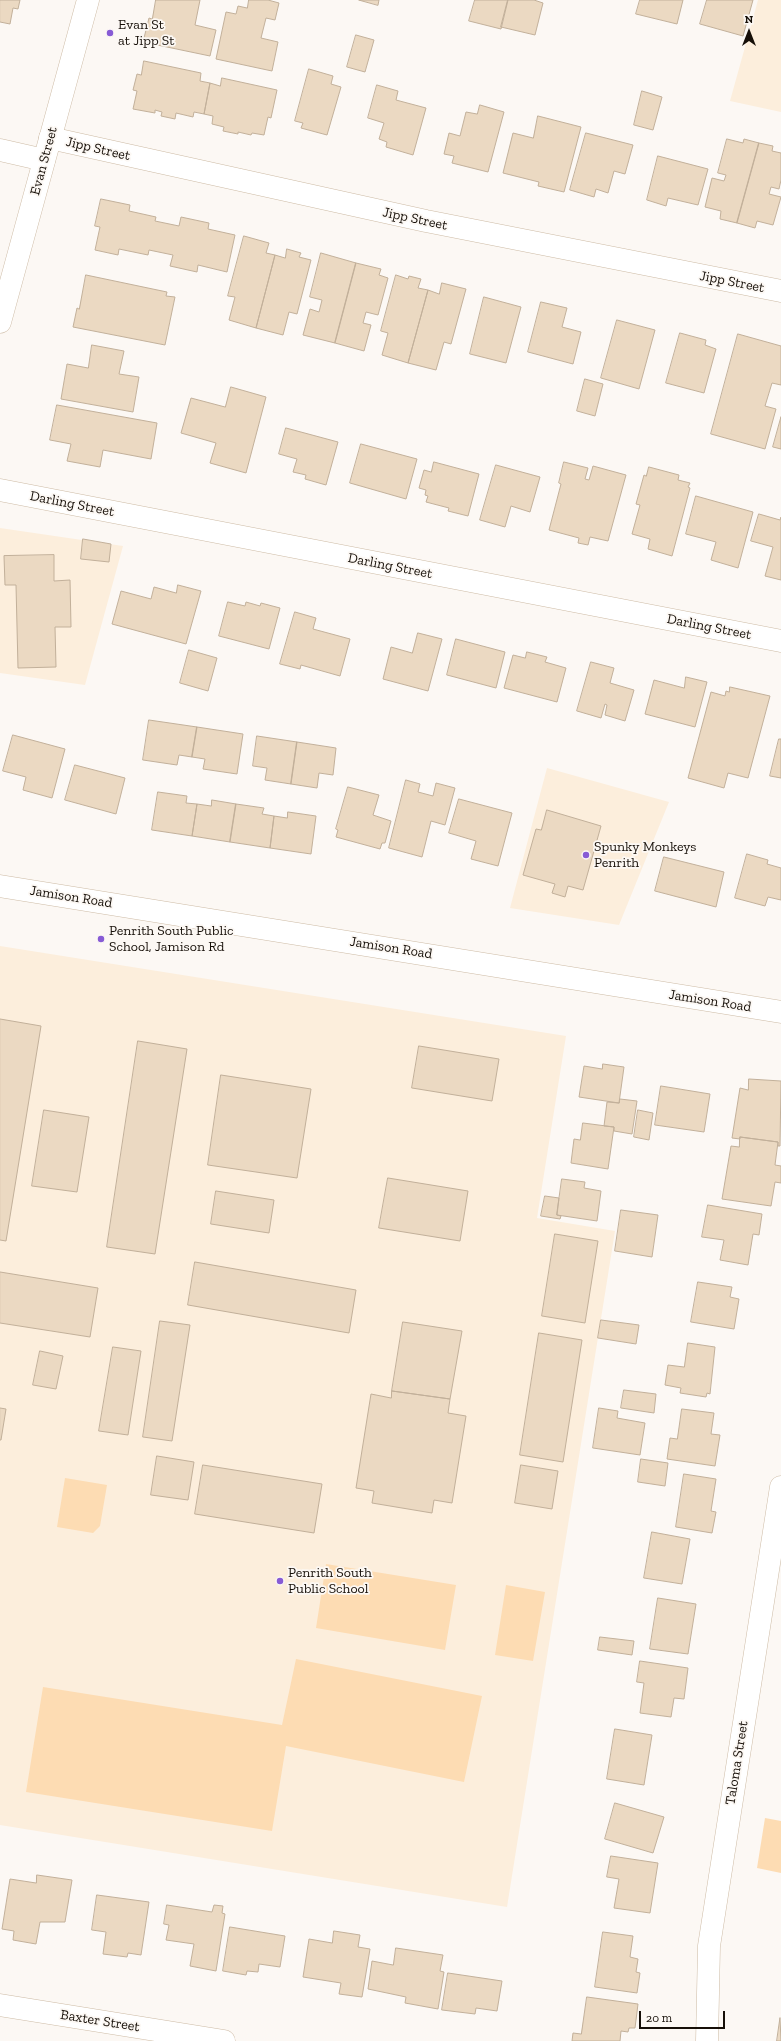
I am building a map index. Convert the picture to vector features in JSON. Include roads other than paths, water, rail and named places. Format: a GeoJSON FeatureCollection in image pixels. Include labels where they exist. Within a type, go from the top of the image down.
{"type":"FeatureCollection","features":[{"type":"Feature","properties":{"kind":"street","name":"Evan Street"},"geometry":{"type":"LineString","coordinates":[[0,322],[88,0]]}},
{"type":"Feature","properties":{"kind":"street","name":"Jipp Street"},"geometry":{"type":"LineString","coordinates":[[50,138],[426,222],[781,291]]}},
{"type":"Feature","properties":{"kind":"street"},"geometry":{"type":"LineString","coordinates":[[0,150],[44,160]]}},
{"type":"Feature","properties":{"kind":"street","name":"Darling Street"},"geometry":{"type":"LineString","coordinates":[[0,490],[781,641]]}},
{"type":"Feature","properties":{"kind":"street","name":"Jamison Road"},"geometry":{"type":"LineString","coordinates":[[0,886],[781,1012]]}},
{"type":"Feature","properties":{"kind":"street","name":"Taloma Street"},"geometry":{"type":"LineString","coordinates":[[707,2041],[709,1946],[781,1487]]}},
{"type":"Feature","properties":{"kind":"street","name":"Baxter Street"},"geometry":{"type":"LineString","coordinates":[[0,2005],[224,2041]]}},
{"type":"Feature","properties":{"kind":"place","name":"Evan St at Jipp St"},"geometry":{"type":"Point","coordinates":[110,33]}},
{"type":"Feature","properties":{"kind":"place","name":"Spunky Monkeys Penrith"},"geometry":{"type":"Point","coordinates":[586,855]}},
{"type":"Feature","properties":{"kind":"place","name":"Penrith South Public School, Jamison Rd"},"geometry":{"type":"Point","coordinates":[101,939]}},
{"type":"Feature","properties":{"kind":"place","name":"Penrith South Public School"},"geometry":{"type":"Point","coordinates":[280,1581]}}]}
